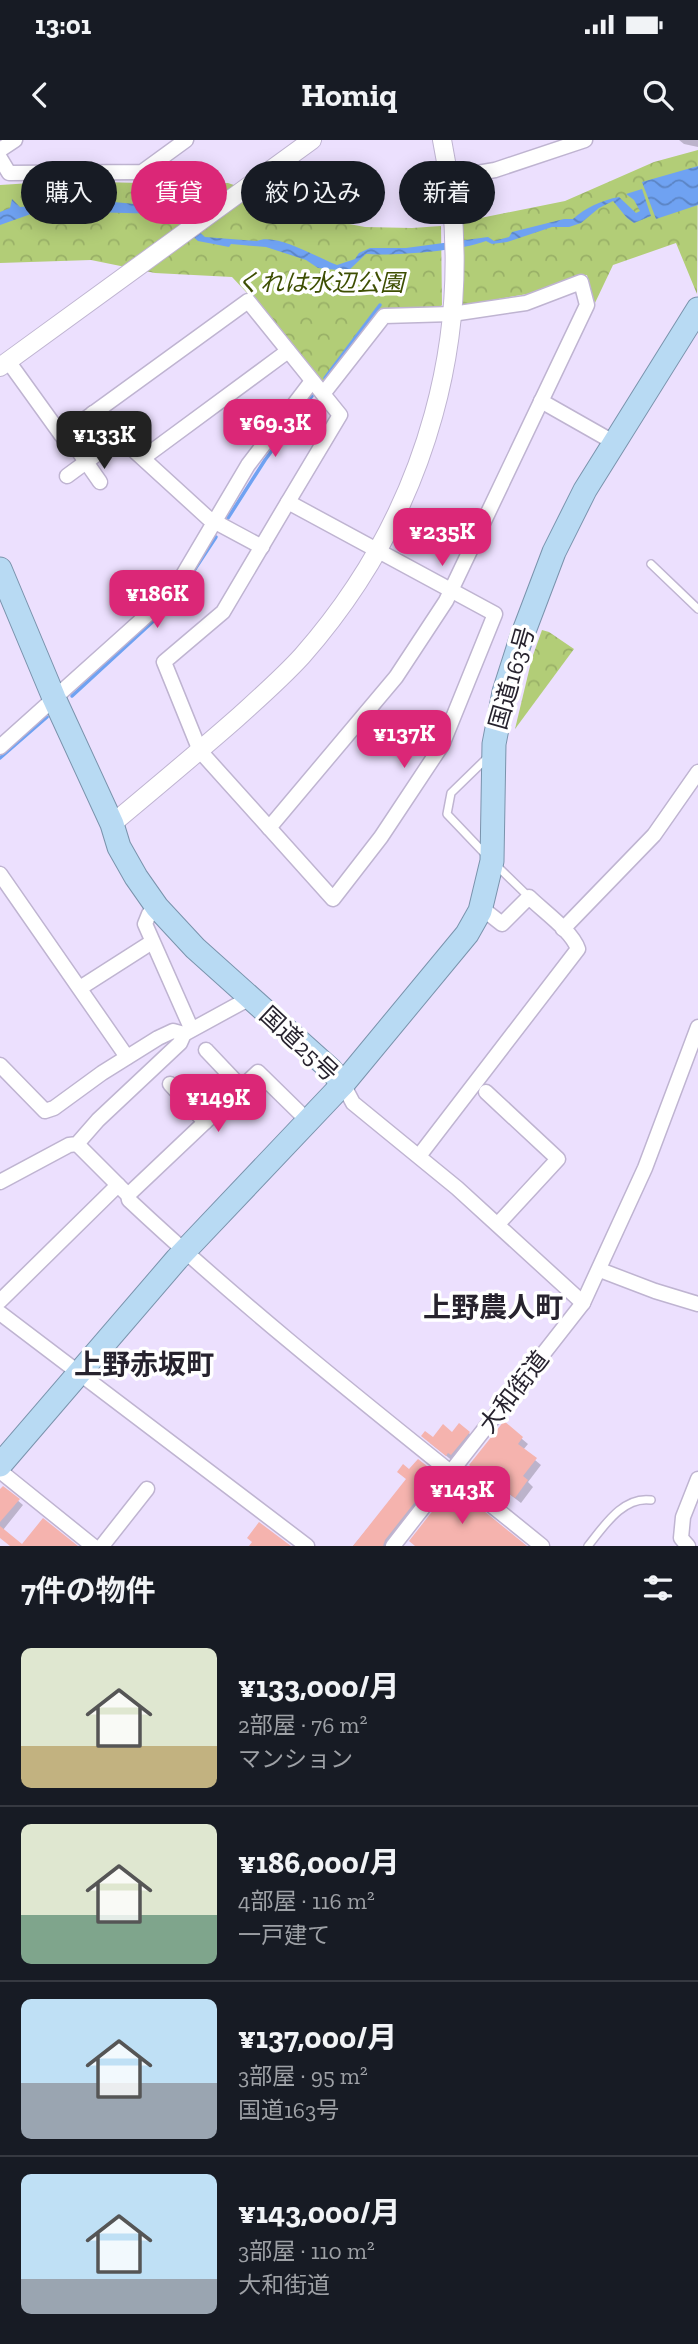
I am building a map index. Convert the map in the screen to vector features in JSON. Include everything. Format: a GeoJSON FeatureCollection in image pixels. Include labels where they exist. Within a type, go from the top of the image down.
{"type":"FeatureCollection","features":[{"type":"Feature","properties":{"kind":"highway","name":"国道163号"},"geometry":{"type":"LineString","coordinates":[[343,1084],[455,949],[480,911],[492,861],[494,752],[504,692],[554,552],[585,491],[698,309]]}},
{"type":"Feature","properties":{"kind":"highway","name":"国道25号"},"geometry":{"type":"LineString","coordinates":[[0,569],[54,698],[112,824],[119,847],[135,877],[157,907],[195,948],[330,1069],[343,1084],[184,1251],[0,1465]]}},
{"type":"Feature","properties":{"kind":"street"},"geometry":{"type":"LineString","coordinates":[[0,150],[15,140]]}},
{"type":"Feature","properties":{"kind":"street"},"geometry":{"type":"LineString","coordinates":[[0,158],[9,173],[142,172],[186,140]]}},
{"type":"Feature","properties":{"kind":"street"},"geometry":{"type":"LineString","coordinates":[[288,502],[495,614],[442,745],[381,836],[333,899],[200,751],[164,662],[223,612],[261,547],[340,415],[248,301],[62,436],[4,364],[312,140]]}},
{"type":"Feature","properties":{"kind":"street"},"geometry":{"type":"LineString","coordinates":[[442,140],[445,161]]}},
{"type":"Feature","properties":{"kind":"street"},"geometry":{"type":"LineString","coordinates":[[495,170],[585,140]]}},
{"type":"Feature","properties":{"kind":"street"},"geometry":{"type":"LineString","coordinates":[[112,824],[200,751],[301,657],[353,591],[379,550],[415,475],[439,398],[453,309],[453,224]]}},
{"type":"Feature","properties":{"kind":"street"},"geometry":{"type":"LineString","coordinates":[[269,828],[396,677],[446,601],[587,305],[581,282],[526,303],[384,316],[323,394]]}},
{"type":"Feature","properties":{"kind":"street"},"geometry":{"type":"LineString","coordinates":[[143,458],[288,351]]}},
{"type":"Feature","properties":{"kind":"street"},"geometry":{"type":"LineString","coordinates":[[0,747],[166,598],[180,580],[248,465],[312,381]]}},
{"type":"Feature","properties":{"kind":"street"},"geometry":{"type":"LineString","coordinates":[[541,401],[615,443]]}},
{"type":"Feature","properties":{"kind":"street"},"geometry":{"type":"LineString","coordinates":[[93,413],[215,523],[261,547]]}},
{"type":"Feature","properties":{"kind":"street"},"geometry":{"type":"LineString","coordinates":[[66,433],[100,482]]}},
{"type":"Feature","properties":{"kind":"street"},"geometry":{"type":"LineString","coordinates":[[67,476],[120,437]]}},
{"type":"Feature","properties":{"kind":"street"},"geometry":{"type":"LineString","coordinates":[[563,929],[654,835],[698,772]]}},
{"type":"Feature","properties":{"kind":"street"},"geometry":{"type":"LineString","coordinates":[[0,874],[127,1057]]}},
{"type":"Feature","properties":{"kind":"street"},"geometry":{"type":"LineString","coordinates":[[419,1156],[578,949],[563,929],[529,897],[502,923],[480,911]]}},
{"type":"Feature","properties":{"kind":"street"},"geometry":{"type":"LineString","coordinates":[[157,907],[149,914],[145,924],[188,1031]]}},
{"type":"Feature","properties":{"kind":"street"},"geometry":{"type":"LineString","coordinates":[[80,988],[152,942]]}},
{"type":"Feature","properties":{"kind":"street"},"geometry":{"type":"LineString","coordinates":[[0,1065],[45,1111],[54,1108],[127,1057],[173,1031],[188,1031],[250,998]]}},
{"type":"Feature","properties":{"kind":"street","name":"大和街道"},"geometry":{"type":"LineString","coordinates":[[393,1546],[583,1303],[645,1168],[698,1027]]}},
{"type":"Feature","properties":{"kind":"street"},"geometry":{"type":"LineString","coordinates":[[0,1182],[69,1145],[77,1144],[98,1120],[180,1043],[188,1031]]}},
{"type":"Feature","properties":{"kind":"street"},"geometry":{"type":"LineString","coordinates":[[206,1050],[243,1088]]}},
{"type":"Feature","properties":{"kind":"street"},"geometry":{"type":"LineString","coordinates":[[0,1301],[123,1190],[205,1122],[258,1072],[308,1121]]}},
{"type":"Feature","properties":{"kind":"street"},"geometry":{"type":"LineString","coordinates":[[170,1084],[205,1122]]}},
{"type":"Feature","properties":{"kind":"street"},"geometry":{"type":"LineString","coordinates":[[343,1084],[353,1103],[498,1224],[583,1303]]}},
{"type":"Feature","properties":{"kind":"street"},"geometry":{"type":"LineString","coordinates":[[486,1092],[558,1159],[498,1224]]}},
{"type":"Feature","properties":{"kind":"street"},"geometry":{"type":"LineString","coordinates":[[77,1144],[130,1200],[184,1251],[378,1415],[542,1546]]}},
{"type":"Feature","properties":{"kind":"street"},"geometry":{"type":"LineString","coordinates":[[600,1270],[698,1304]]}},
{"type":"Feature","properties":{"kind":"street"},"geometry":{"type":"LineString","coordinates":[[0,1313],[307,1546]]}},
{"type":"Feature","properties":{"kind":"street"},"geometry":{"type":"LineString","coordinates":[[0,1471],[93,1546]]}},
{"type":"Feature","properties":{"kind":"street"},"geometry":{"type":"LineString","coordinates":[[688,1546],[681,1538],[682,1517],[698,1479]]}},
{"type":"Feature","properties":{"kind":"street"},"geometry":{"type":"LineString","coordinates":[[102,1546],[146,1489]]}},
{"type":"Feature","properties":{"kind":"lane"},"geometry":{"type":"LineString","coordinates":[[651,564],[698,609]]}},
{"type":"Feature","properties":{"kind":"lane"},"geometry":{"type":"LineString","coordinates":[[494,752],[451,793],[447,814],[529,897]]}},
{"type":"Feature","properties":{"kind":"lane"},"geometry":{"type":"LineString","coordinates":[[588,1546],[628,1503],[640,1499],[651,1500]]}},
{"type":"Feature","properties":{"kind":"green space"},"geometry":{"type":"Polygon","coordinates":[[[698,150],[697,294],[676,243],[613,265],[594,305],[587,275],[527,294],[458,306],[456,224],[495,224],[495,215],[565,201],[654,162],[698,150]]]}},
{"type":"Feature","properties":{"kind":"green space","name":"くれは水辺公園"},"geometry":{"type":"Polygon","coordinates":[[[117,182],[131,183],[131,224],[227,224],[228,183],[241,187],[241,224],[349,224],[412,228],[441,226],[442,305],[438,309],[381,310],[325,382],[319,382],[232,277],[155,273],[91,260],[0,263],[0,185],[21,184],[21,224],[117,224],[117,182]]]}},
{"type":"Feature","properties":{"kind":"green space"},"geometry":{"type":"Polygon","coordinates":[[[542,630],[574,649],[515,729],[532,658],[542,630]]]}},
{"type":"Feature","properties":{"kind":"water"},"geometry":{"type":"Polygon","coordinates":[[[698,166],[698,205],[656,219],[642,182],[698,166]]]}},
{"type":"Feature","properties":{"kind":"water"},"geometry":{"type":"Polygon","coordinates":[[[642,189],[651,216],[634,223],[613,201],[599,208],[581,223],[569,227],[552,227],[507,242],[492,244],[486,241],[460,248],[427,252],[366,254],[348,271],[318,268],[306,260],[266,247],[231,244],[229,247],[198,241],[179,224],[190,224],[205,237],[275,240],[337,265],[355,259],[359,253],[370,248],[406,248],[488,237],[494,241],[509,237],[512,232],[573,219],[594,205],[619,197],[636,213],[640,211],[634,200],[626,194],[642,189]]]}},
{"type":"Feature","properties":{"kind":"water"},"geometry":{"type":"Polygon","coordinates":[[[12,199],[20,207],[21,218],[0,225],[0,212],[10,208],[12,199]]]}},
{"type":"Feature","properties":{"kind":"water"},"geometry":{"type":"Polygon","coordinates":[[[117,202],[131,204],[131,213],[117,213],[117,202]]]}},
{"type":"Feature","properties":{"kind":"building"},"geometry":{"type":"Polygon","coordinates":[[[504,1421],[523,1437],[518,1444],[537,1458],[523,1476],[528,1480],[515,1498],[469,1465],[504,1421]]]}},
{"type":"Feature","properties":{"kind":"building"},"geometry":{"type":"Polygon","coordinates":[[[459,1423],[470,1432],[451,1455],[448,1453],[446,1456],[421,1436],[425,1431],[433,1437],[443,1424],[452,1432],[459,1423]]]}},
{"type":"Feature","properties":{"kind":"building"},"geometry":{"type":"Polygon","coordinates":[[[418,1459],[437,1474],[383,1546],[353,1546],[406,1479],[397,1472],[403,1464],[409,1469],[418,1459]]]}},
{"type":"Feature","properties":{"kind":"building"},"geometry":{"type":"Polygon","coordinates":[[[3,1486],[20,1499],[0,1522],[0,1489],[3,1486]]]}},
{"type":"Feature","properties":{"kind":"building"},"geometry":{"type":"Polygon","coordinates":[[[452,1486],[527,1546],[415,1546],[409,1541],[452,1486]]]}},
{"type":"Feature","properties":{"kind":"building"},"geometry":{"type":"Polygon","coordinates":[[[43,1518],[78,1546],[10,1546],[0,1538],[0,1526],[22,1544],[43,1518]]]}},
{"type":"Feature","properties":{"kind":"building"},"geometry":{"type":"Polygon","coordinates":[[[259,1522],[291,1546],[249,1546],[252,1542],[247,1538],[259,1522]]]}},
{"type":"Feature","properties":{"kind":"waterway"},"geometry":{"type":"LineString","coordinates":[[325,378],[380,305]]}},
{"type":"Feature","properties":{"kind":"waterway"},"geometry":{"type":"LineString","coordinates":[[228,518],[265,460],[312,396]]}},
{"type":"Feature","properties":{"kind":"waterway"},"geometry":{"type":"LineString","coordinates":[[72,696],[172,604],[216,537]]}},
{"type":"Feature","properties":{"kind":"waterway"},"geometry":{"type":"LineString","coordinates":[[0,758],[47,717]]}},
{"type":"Feature","properties":{"kind":"district","name":"上野農人町"},"geometry":{"type":"Point","coordinates":[493,1307]}},
{"type":"Feature","properties":{"kind":"district","name":"上野赤坂町"},"geometry":{"type":"Point","coordinates":[144,1364]}}]}
